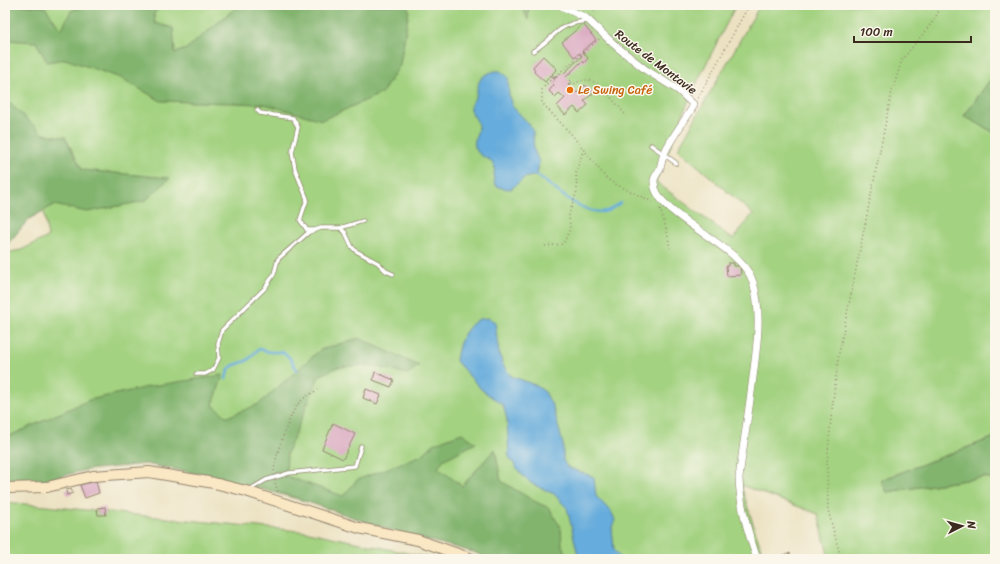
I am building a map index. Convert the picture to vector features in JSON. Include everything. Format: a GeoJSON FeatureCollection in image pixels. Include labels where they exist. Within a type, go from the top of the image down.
{"type":"FeatureCollection","features":[{"type":"Feature","properties":{"kind":"street","name":"Route de Montavie"},"geometry":{"type":"LineString","coordinates":[[559,5],[592,19],[603,35],[646,70],[678,90],[694,105],[664,154],[654,179],[661,198],[667,206],[698,231],[740,260],[752,280],[755,290],[758,318],[756,355],[739,478],[740,497],[745,521],[757,559]]}},
{"type":"Feature","properties":{"kind":"street"},"geometry":{"type":"LineString","coordinates":[[5,488],[47,487],[93,476],[149,472],[214,483],[279,498],[359,528],[418,540],[472,559]]}},
{"type":"Feature","properties":{"kind":"lane"},"geometry":{"type":"LineString","coordinates":[[533,51],[545,43],[562,26],[592,19]]}},
{"type":"Feature","properties":{"kind":"lane"},"geometry":{"type":"LineString","coordinates":[[257,110],[260,113],[293,118],[298,127],[292,152],[295,169],[307,199],[300,220],[307,230],[314,231]]}},
{"type":"Feature","properties":{"kind":"lane"},"geometry":{"type":"LineString","coordinates":[[651,145],[676,163]]}},
{"type":"Feature","properties":{"kind":"lane"},"geometry":{"type":"LineString","coordinates":[[196,374],[205,374],[213,370],[219,358],[219,340],[222,330],[265,288],[274,274],[278,258],[300,239],[314,231],[331,227],[340,228],[363,221]]}},
{"type":"Feature","properties":{"kind":"lane"},"geometry":{"type":"LineString","coordinates":[[340,228],[345,232],[352,247],[356,251],[378,263],[386,271],[393,274]]}},
{"type":"Feature","properties":{"kind":"lane"},"geometry":{"type":"LineString","coordinates":[[246,491],[266,480],[289,473],[354,466],[361,446]]}},
{"type":"Feature","properties":{"kind":"path"},"geometry":{"type":"LineString","coordinates":[[590,5],[595,9],[592,19]]}},
{"type":"Feature","properties":{"kind":"path"},"geometry":{"type":"LineString","coordinates":[[694,105],[749,5]]}},
{"type":"Feature","properties":{"kind":"path"},"geometry":{"type":"LineString","coordinates":[[841,559],[829,521],[828,462],[839,353],[892,91],[902,60],[934,20],[942,5]]}},
{"type":"Feature","properties":{"kind":"path"},"geometry":{"type":"LineString","coordinates":[[603,35],[551,79],[542,90],[542,103],[545,108],[569,131],[599,171],[613,183],[656,204],[665,221],[670,248]]}},
{"type":"Feature","properties":{"kind":"path"},"geometry":{"type":"LineString","coordinates":[[571,86],[578,82],[591,80],[597,84],[625,114]]}},
{"type":"Feature","properties":{"kind":"path"},"geometry":{"type":"LineString","coordinates":[[545,246],[559,245],[566,241],[570,229],[569,214],[577,191],[576,173],[584,150]]}},
{"type":"Feature","properties":{"kind":"path"},"geometry":{"type":"LineString","coordinates":[[279,498],[273,478],[274,462],[297,406],[306,396],[318,390]]}},
{"type":"Feature","properties":{"kind":"green space"},"geometry":{"type":"Polygon","coordinates":[[[17,5],[736,5],[693,90],[656,182],[733,239],[753,214],[678,149],[760,5],[995,5],[995,73],[964,116],[995,133],[995,437],[881,480],[887,492],[985,477],[995,480],[995,559],[829,559],[818,514],[741,485],[764,559],[509,559],[153,458],[5,460],[5,253],[21,250],[48,237],[36,162],[5,131],[5,10],[17,5]]]}},
{"type":"Feature","properties":{"kind":"green space"},"geometry":{"type":"Polygon","coordinates":[[[17,5],[45,7],[61,30],[71,11],[86,5],[163,5],[154,13],[155,23],[173,28],[175,53],[186,49],[239,5],[406,5],[409,10],[400,65],[382,93],[322,120],[264,104],[161,101],[121,78],[65,59],[47,62],[36,42],[5,40],[5,10],[17,5]]]}},
{"type":"Feature","properties":{"kind":"green space"},"geometry":{"type":"Polygon","coordinates":[[[521,5],[529,5],[528,20],[521,5]]]}},
{"type":"Feature","properties":{"kind":"green space"},"geometry":{"type":"Polygon","coordinates":[[[995,73],[995,133],[964,116],[995,73]]]}},
{"type":"Feature","properties":{"kind":"green space"},"geometry":{"type":"Polygon","coordinates":[[[5,99],[43,134],[65,137],[82,170],[170,178],[145,201],[87,212],[54,205],[29,219],[5,247],[5,99]]]}},
{"type":"Feature","properties":{"kind":"green space"},"geometry":{"type":"Polygon","coordinates":[[[359,338],[419,366],[407,374],[369,365],[338,367],[319,376],[287,453],[286,476],[343,496],[357,480],[422,455],[435,443],[462,433],[476,443],[443,460],[438,468],[462,486],[495,449],[501,481],[534,501],[549,508],[561,528],[562,546],[569,559],[491,559],[473,552],[396,532],[293,497],[214,477],[146,464],[86,470],[33,483],[5,480],[5,438],[89,400],[152,386],[223,375],[213,405],[227,417],[259,404],[320,350],[359,338]]]}},
{"type":"Feature","properties":{"kind":"green space"},"geometry":{"type":"Polygon","coordinates":[[[995,437],[995,480],[985,477],[887,492],[881,480],[995,437]]]}},
{"type":"Feature","properties":{"kind":"green space"},"geometry":{"type":"Polygon","coordinates":[[[5,502],[309,532],[434,559],[5,559],[5,502]]]}},
{"type":"Feature","properties":{"kind":"water"},"geometry":{"type":"Polygon","coordinates":[[[495,71],[500,71],[508,77],[509,96],[512,106],[530,125],[533,132],[534,150],[539,162],[537,175],[524,178],[511,189],[500,187],[495,184],[495,167],[493,163],[479,154],[475,148],[478,125],[471,110],[471,106],[481,79],[495,71]]]}},
{"type":"Feature","properties":{"kind":"water"},"geometry":{"type":"Polygon","coordinates":[[[488,318],[495,322],[499,353],[503,365],[511,376],[535,385],[545,392],[553,407],[563,444],[563,460],[567,467],[594,477],[596,496],[612,513],[615,520],[612,527],[614,550],[621,559],[581,559],[578,555],[567,508],[554,494],[532,484],[521,474],[509,457],[507,419],[503,405],[482,390],[456,361],[460,343],[469,327],[479,319],[488,318]]]}},
{"type":"Feature","properties":{"kind":"building"},"geometry":{"type":"Polygon","coordinates":[[[583,24],[596,40],[582,51],[588,58],[584,63],[582,61],[566,77],[571,82],[568,85],[577,93],[585,85],[593,93],[584,101],[588,105],[579,113],[574,107],[565,115],[557,106],[565,98],[559,93],[555,97],[549,91],[554,85],[552,83],[555,79],[551,75],[545,82],[534,72],[535,70],[533,67],[543,56],[557,69],[552,74],[556,78],[561,73],[563,74],[582,56],[580,53],[574,57],[562,42],[583,24]]]}},
{"type":"Feature","properties":{"kind":"building"},"geometry":{"type":"Polygon","coordinates":[[[728,263],[734,263],[734,266],[740,266],[741,275],[727,276],[726,266],[728,266],[728,263]]]}},
{"type":"Feature","properties":{"kind":"building"},"geometry":{"type":"Polygon","coordinates":[[[375,372],[394,380],[391,387],[373,380],[375,372]]]}},
{"type":"Feature","properties":{"kind":"building"},"geometry":{"type":"Polygon","coordinates":[[[366,389],[381,395],[377,404],[363,398],[366,389]]]}},
{"type":"Feature","properties":{"kind":"building"},"geometry":{"type":"Polygon","coordinates":[[[333,423],[355,434],[343,459],[322,449],[333,423]]]}},
{"type":"Feature","properties":{"kind":"building"},"geometry":{"type":"Polygon","coordinates":[[[96,481],[99,493],[85,498],[80,485],[96,481]]]}},
{"type":"Feature","properties":{"kind":"building"},"geometry":{"type":"Polygon","coordinates":[[[71,489],[73,493],[67,495],[66,490],[71,489]]]}},
{"type":"Feature","properties":{"kind":"building"},"geometry":{"type":"Polygon","coordinates":[[[105,507],[106,515],[98,515],[97,508],[105,507]]]}},
{"type":"Feature","properties":{"kind":"building"},"geometry":{"type":"Polygon","coordinates":[[[790,553],[792,559],[770,559],[790,553]]]}},
{"type":"Feature","properties":{"kind":"waterway"},"geometry":{"type":"LineString","coordinates":[[537,175],[561,194],[579,206],[589,210],[598,212],[607,211],[620,203]]}},
{"type":"Feature","properties":{"kind":"waterway"},"geometry":{"type":"LineString","coordinates":[[226,379],[230,368],[248,360],[259,349],[270,352],[282,352],[289,357],[297,370]]}},
{"type":"Feature","properties":{"kind":"place","name":"Le Swing Café"},"geometry":{"type":"Point","coordinates":[570,90]}}]}
